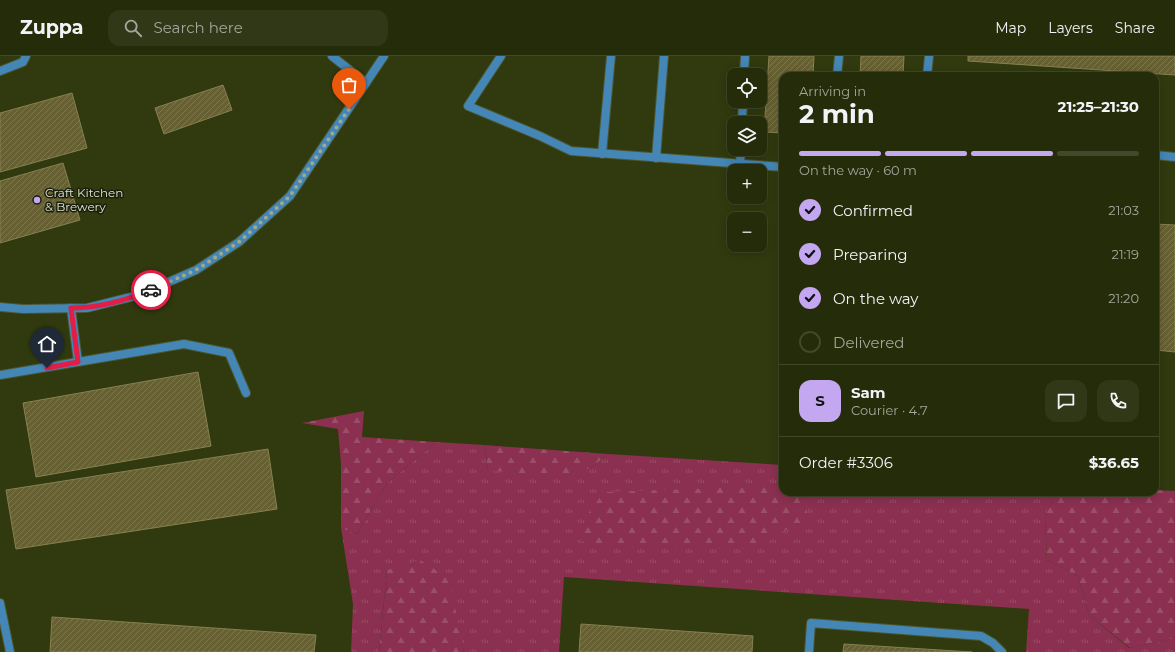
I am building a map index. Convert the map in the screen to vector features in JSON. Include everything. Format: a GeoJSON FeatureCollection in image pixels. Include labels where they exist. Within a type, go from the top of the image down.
{"type":"FeatureCollection","features":[{"type":"Feature","properties":{"kind":"street"},"geometry":{"type":"LineString","coordinates":[[0,71],[23,62],[26,56]]}},
{"type":"Feature","properties":{"kind":"street"},"geometry":{"type":"LineString","coordinates":[[332,56],[366,82]]}},
{"type":"Feature","properties":{"kind":"street"},"geometry":{"type":"LineString","coordinates":[[0,306],[23,308],[87,308],[139,295],[196,270],[239,242],[290,196],[324,148],[384,56]]}},
{"type":"Feature","properties":{"kind":"street"},"geometry":{"type":"LineString","coordinates":[[501,56],[468,106],[540,136],[571,151],[740,164],[740,156]]}},
{"type":"Feature","properties":{"kind":"street"},"geometry":{"type":"LineString","coordinates":[[602,154],[611,56]]}},
{"type":"Feature","properties":{"kind":"street"},"geometry":{"type":"LineString","coordinates":[[656,158],[664,56]]}},
{"type":"Feature","properties":{"kind":"street"},"geometry":{"type":"LineString","coordinates":[[744,68],[745,56]]}},
{"type":"Feature","properties":{"kind":"street"},"geometry":{"type":"LineString","coordinates":[[837,72],[839,56]]}},
{"type":"Feature","properties":{"kind":"street"},"geometry":{"type":"LineString","coordinates":[[927,72],[929,56]]}},
{"type":"Feature","properties":{"kind":"street"},"geometry":{"type":"LineString","coordinates":[[1159,155],[1175,157]]}},
{"type":"Feature","properties":{"kind":"street"},"geometry":{"type":"LineString","coordinates":[[767,166],[779,167]]}},
{"type":"Feature","properties":{"kind":"street"},"geometry":{"type":"LineString","coordinates":[[71,308],[78,362]]}},
{"type":"Feature","properties":{"kind":"street"},"geometry":{"type":"LineString","coordinates":[[0,375],[184,344],[229,353],[246,393]]}},
{"type":"Feature","properties":{"kind":"street"},"geometry":{"type":"LineString","coordinates":[[0,603],[10,652]]}},
{"type":"Feature","properties":{"kind":"street"},"geometry":{"type":"LineString","coordinates":[[809,652],[811,623],[981,636],[993,643],[1002,652]]}},
{"type":"Feature","properties":{"kind":"green space"},"geometry":{"type":"Polygon","coordinates":[[[364,411],[362,437],[436,442],[387,483],[357,534],[341,528],[341,464],[338,429],[302,423],[364,411]]]}},
{"type":"Feature","properties":{"kind":"green space"},"geometry":{"type":"Polygon","coordinates":[[[436,442],[484,445],[488,470],[591,468],[608,454],[779,465],[779,496],[1055,496],[1045,517],[1047,560],[1078,576],[1089,615],[1129,648],[1172,639],[1175,637],[1175,652],[1026,652],[1029,609],[564,577],[559,652],[464,652],[461,641],[387,570],[379,652],[351,652],[353,604],[341,528],[357,534],[387,483],[436,442]]]}},
{"type":"Feature","properties":{"kind":"green space"},"geometry":{"type":"Polygon","coordinates":[[[484,445],[608,454],[591,468],[557,477],[488,470],[484,445]]]}},
{"type":"Feature","properties":{"kind":"green space"},"geometry":{"type":"Polygon","coordinates":[[[777,486],[779,487],[779,496],[806,496],[807,520],[748,548],[630,548],[581,541],[585,518],[604,492],[777,486]]]}},
{"type":"Feature","properties":{"kind":"green space"},"geometry":{"type":"Polygon","coordinates":[[[1159,490],[1175,491],[1175,637],[1172,639],[1130,648],[1089,615],[1078,576],[1047,560],[1045,517],[1055,496],[1159,496],[1159,490]]]}},
{"type":"Feature","properties":{"kind":"green space"},"geometry":{"type":"Polygon","coordinates":[[[420,560],[449,578],[464,652],[379,652],[387,570],[420,560]]]}},
{"type":"Feature","properties":{"kind":"building"},"geometry":{"type":"Polygon","coordinates":[[[769,56],[814,56],[813,72],[779,72],[779,133],[767,132],[767,116],[765,116],[766,108],[767,108],[769,56]]]}},
{"type":"Feature","properties":{"kind":"building"},"geometry":{"type":"Polygon","coordinates":[[[861,56],[904,56],[903,72],[860,72],[861,56]]]}},
{"type":"Feature","properties":{"kind":"building"},"geometry":{"type":"Polygon","coordinates":[[[968,56],[1175,56],[1175,75],[1159,74],[1159,72],[1131,72],[968,61],[968,56]]]}},
{"type":"Feature","properties":{"kind":"building"},"geometry":{"type":"Polygon","coordinates":[[[223,85],[232,110],[164,134],[155,108],[223,85]]]}},
{"type":"Feature","properties":{"kind":"building"},"geometry":{"type":"Polygon","coordinates":[[[72,93],[87,148],[0,172],[0,113],[72,93]]]}},
{"type":"Feature","properties":{"kind":"building","name":"Craft Kitchen & Brewery"},"geometry":{"type":"Polygon","coordinates":[[[63,163],[80,220],[0,243],[0,181],[63,163]]]}},
{"type":"Feature","properties":{"kind":"building"},"geometry":{"type":"Polygon","coordinates":[[[1159,224],[1175,225],[1175,352],[1159,350],[1159,224]]]}},
{"type":"Feature","properties":{"kind":"building"},"geometry":{"type":"Polygon","coordinates":[[[198,372],[211,446],[36,477],[23,403],[198,372]]]}},
{"type":"Feature","properties":{"kind":"building"},"geometry":{"type":"Polygon","coordinates":[[[268,449],[277,509],[16,549],[6,490],[268,449]]]}},
{"type":"Feature","properties":{"kind":"building"},"geometry":{"type":"Polygon","coordinates":[[[52,617],[316,635],[314,652],[50,652],[52,617]]]}},
{"type":"Feature","properties":{"kind":"building"},"geometry":{"type":"Polygon","coordinates":[[[581,624],[753,636],[752,652],[579,652],[581,624]]]}},
{"type":"Feature","properties":{"kind":"building"},"geometry":{"type":"Polygon","coordinates":[[[844,644],[972,652],[843,652],[844,644]]]}},
{"type":"Feature","properties":{"kind":"way so far"},"geometry":{"type":"LineString","coordinates":[[151,290],[196,270],[239,242],[290,196],[349,109]]}},
{"type":"Feature","properties":{"kind":"place","name":"Craft Kitchen & Brewery"},"geometry":{"type":"Point","coordinates":[37,200]}},
{"type":"Feature","properties":{"kind":"route"},"geometry":{"type":"LineString","coordinates":[[47,368],[78,362],[71,308],[87,308],[139,295],[151,290]]}}]}
